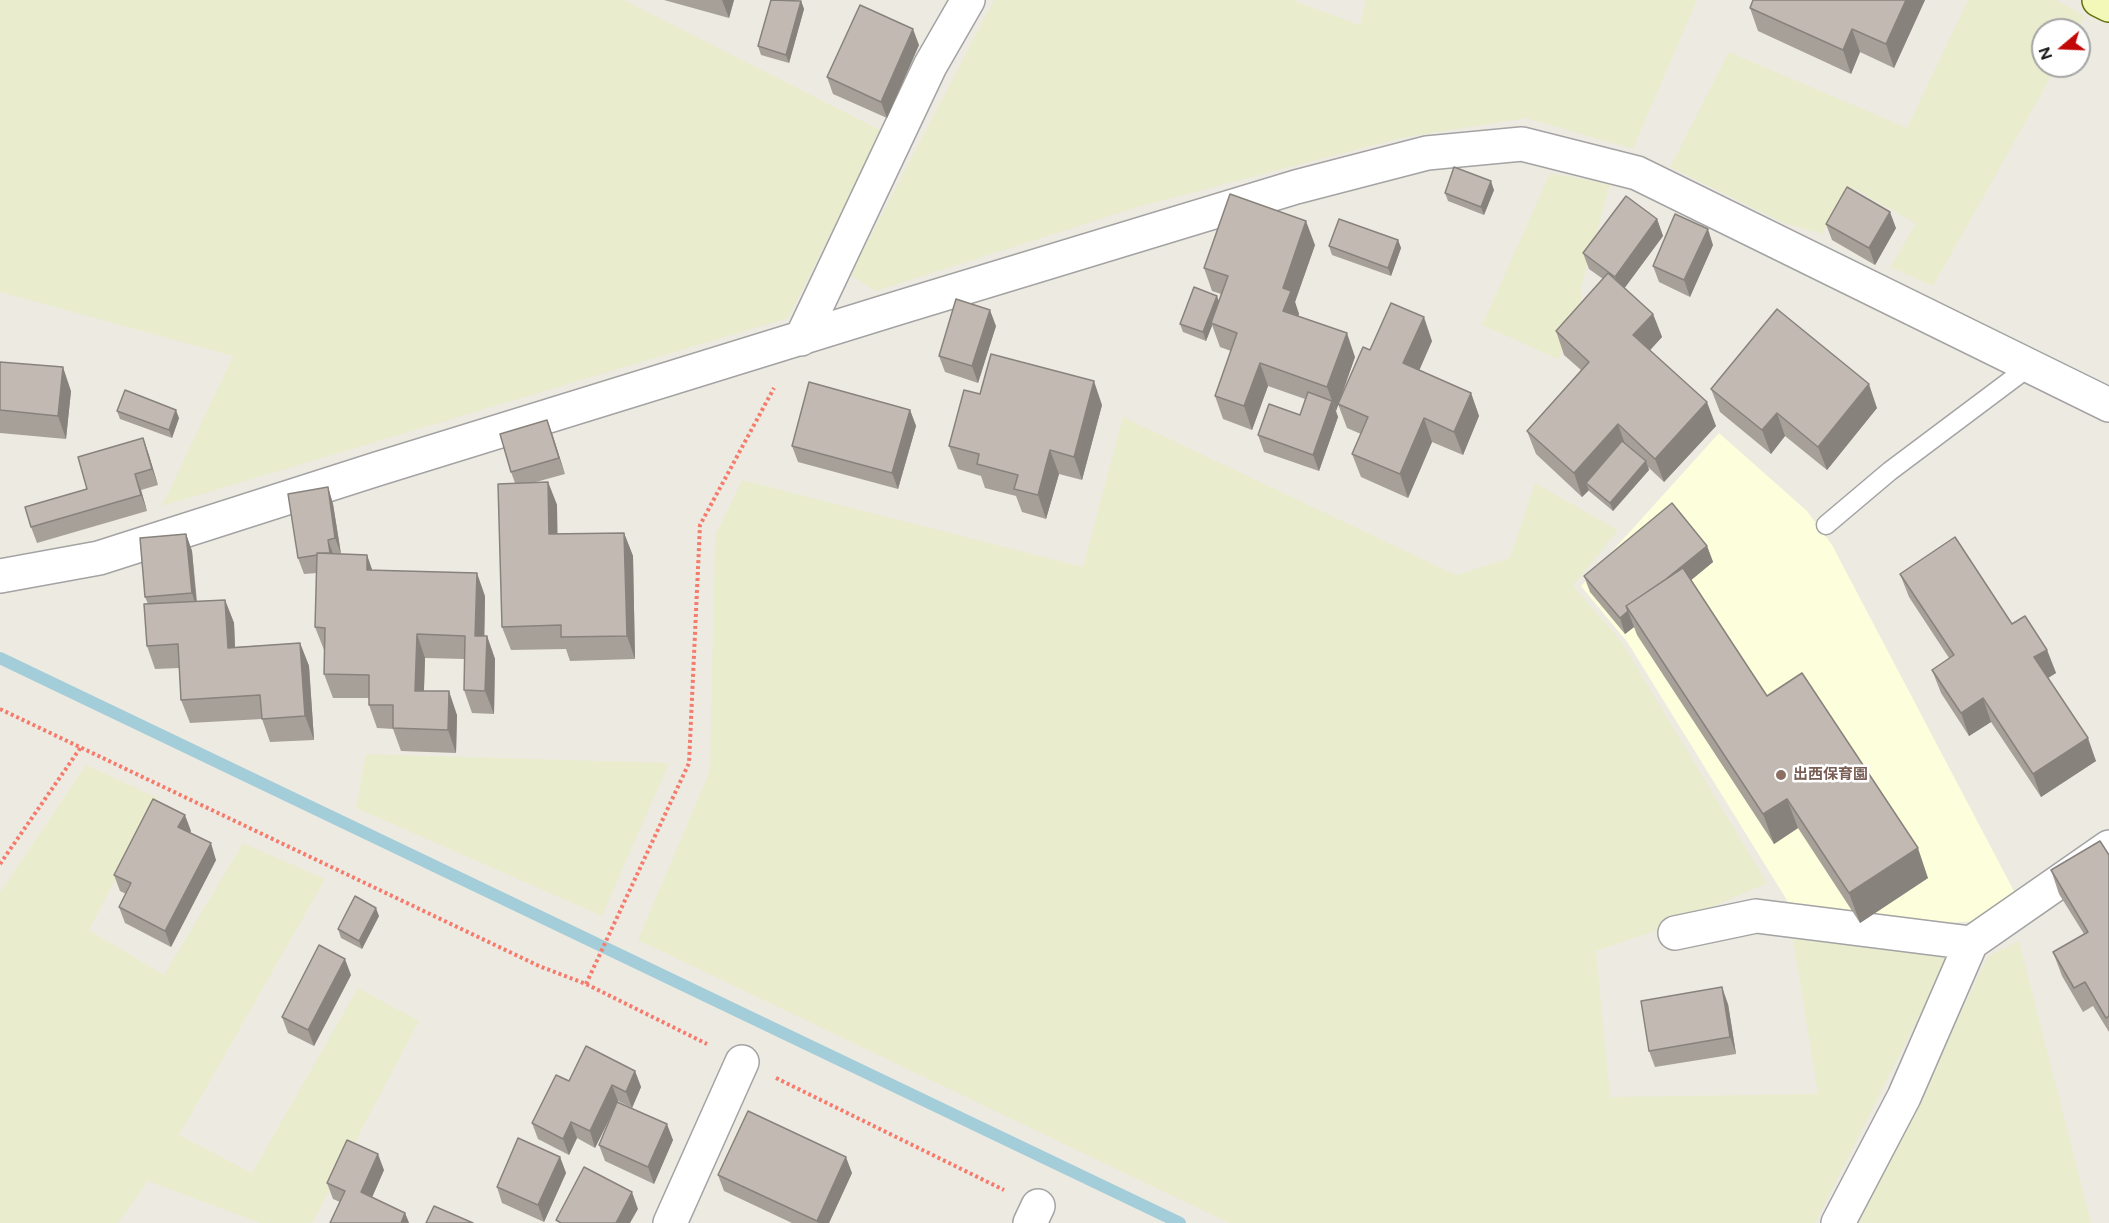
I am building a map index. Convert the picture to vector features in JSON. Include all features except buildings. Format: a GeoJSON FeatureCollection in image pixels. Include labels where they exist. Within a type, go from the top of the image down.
{"type":"FeatureCollection","features":[{"type":"Feature","properties":{"kind":"main road"},"geometry":{"type":"LineString","coordinates":[[2099,0],[2109,5]]}},
{"type":"Feature","properties":{"kind":"street"},"geometry":{"type":"LineString","coordinates":[[801,339],[930,66],[968,0]]}},
{"type":"Feature","properties":{"kind":"street"},"geometry":{"type":"LineString","coordinates":[[0,576],[99,558],[377,469],[1307,184],[1427,153],[1522,144],[1637,173],[2109,405]]}},
{"type":"Feature","properties":{"kind":"street"},"geometry":{"type":"LineString","coordinates":[[1838,1223],[1904,1097],[1971,943],[2109,847]]}},
{"type":"Feature","properties":{"kind":"street"},"geometry":{"type":"LineString","coordinates":[[1675,933],[1756,916],[1971,943]]}},
{"type":"Feature","properties":{"kind":"street"},"geometry":{"type":"LineString","coordinates":[[670,1223],[742,1062]]}},
{"type":"Feature","properties":{"kind":"lane"},"geometry":{"type":"LineString","coordinates":[[1826,525],[1890,471],[2030,366]]}},
{"type":"Feature","properties":{"kind":"path"},"geometry":{"type":"LineString","coordinates":[[586,984],[689,763],[700,525],[801,339]]}},
{"type":"Feature","properties":{"kind":"path"},"geometry":{"type":"LineString","coordinates":[[0,709],[539,966],[586,984],[742,1062],[1034,1215]]}},
{"type":"Feature","properties":{"kind":"path"},"geometry":{"type":"LineString","coordinates":[[0,864],[81,747]]}},
{"type":"Feature","properties":{"kind":"shaded area"},"geometry":{"type":"Polygon","coordinates":[[[0,0],[624,0],[882,131],[788,318],[162,506],[233,356],[0,292],[0,0]]]}},
{"type":"Feature","properties":{"kind":"shaded area"},"geometry":{"type":"Polygon","coordinates":[[[994,0],[1292,0],[1360,25],[1366,0],[1697,0],[1633,149],[1526,118],[1401,138],[1141,206],[876,291],[850,275],[994,0]]]}},
{"type":"Feature","properties":{"kind":"shaded area"},"geometry":{"type":"Polygon","coordinates":[[[1968,0],[2056,0],[2085,16],[2084,18],[2031,18],[2031,78],[2050,78],[1933,286],[1890,267],[1916,224],[1853,188],[1822,234],[1784,223],[1670,167],[1729,52],[1907,128],[1968,0]]]}},
{"type":"Feature","properties":{"kind":"shaded area"},"geometry":{"type":"Polygon","coordinates":[[[1550,173],[1610,184],[1581,288],[1581,314],[1558,359],[1482,325],[1550,173]]]}},
{"type":"Feature","properties":{"kind":"shaded area"},"geometry":{"type":"Polygon","coordinates":[[[1123,417],[1456,575],[1510,558],[1535,483],[1618,530],[1573,586],[1621,641],[1767,883],[1669,926],[1596,951],[1610,1097],[1818,1094],[1792,933],[1941,948],[1947,960],[1815,1223],[1229,1223],[638,940],[710,770],[715,536],[742,480],[1083,567],[1123,417]]]}},
{"type":"Feature","properties":{"kind":"shaded area"},"geometry":{"type":"Polygon","coordinates":[[[1719,433],[1807,511],[1832,545],[2015,893],[1980,921],[1892,926],[1793,910],[1628,643],[1581,586],[1719,433]]]}},
{"type":"Feature","properties":{"kind":"shaded area"},"geometry":{"type":"Polygon","coordinates":[[[366,754],[669,763],[602,916],[356,808],[366,754]]]}},
{"type":"Feature","properties":{"kind":"shaded area"},"geometry":{"type":"Polygon","coordinates":[[[86,765],[158,798],[89,930],[164,975],[243,843],[325,879],[179,1135],[252,1173],[358,988],[419,1021],[312,1223],[260,1223],[148,1181],[118,1223],[0,1223],[0,892],[86,765]]]}},
{"type":"Feature","properties":{"kind":"shaded area"},"geometry":{"type":"Polygon","coordinates":[[[2019,941],[2091,1223],[1859,1223],[1988,956],[2019,941]]]}},
{"type":"Feature","properties":{"kind":"waterway"},"geometry":{"type":"LineString","coordinates":[[0,658],[1180,1223]]}},
{"type":"Feature","properties":{"kind":"place","name":"出西保育園"},"geometry":{"type":"Point","coordinates":[1781,775]}}]}
